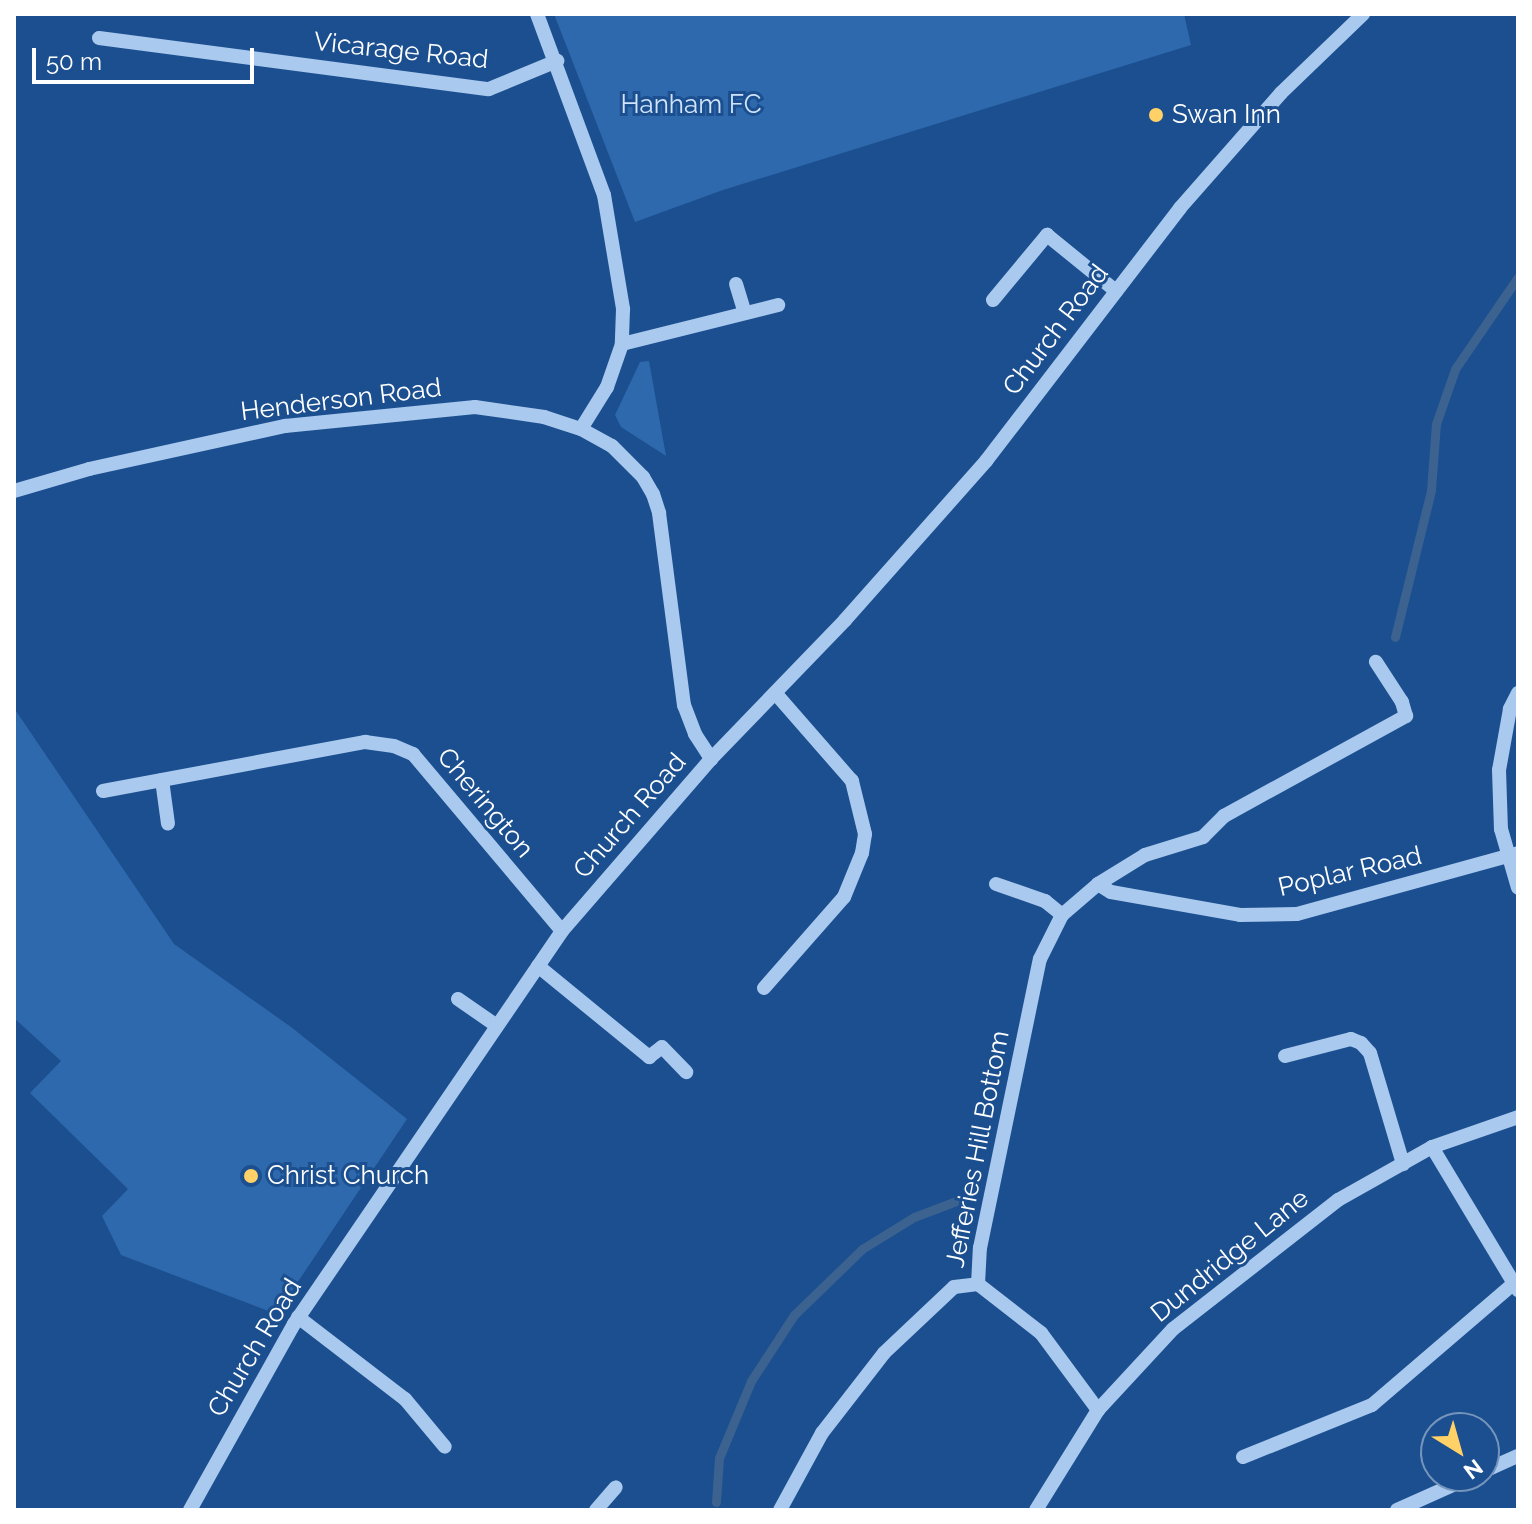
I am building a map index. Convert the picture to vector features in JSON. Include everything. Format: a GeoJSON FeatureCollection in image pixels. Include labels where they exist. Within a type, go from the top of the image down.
{"type":"FeatureCollection","features":[{"type":"Feature","properties":{"kind":"street"},"geometry":{"type":"LineString","coordinates":[[537,14],[557,61],[604,195],[623,309],[622,344],[607,387],[581,429],[612,446],[643,477],[653,494],[659,513],[684,705],[695,734],[711,759]]}},
{"type":"Feature","properties":{"kind":"street","name":"Church Road"},"geometry":{"type":"LineString","coordinates":[[190,1510],[298,1317],[562,931],[711,759],[776,694],[986,461],[1180,208],[1281,93],[1363,14]]}},
{"type":"Feature","properties":{"kind":"street","name":"Vicarage Road"},"geometry":{"type":"LineString","coordinates":[[99,38],[489,89],[557,61]]}},
{"type":"Feature","properties":{"kind":"street"},"geometry":{"type":"LineString","coordinates":[[993,300],[1047,235],[1116,291]]}},
{"type":"Feature","properties":{"kind":"street"},"geometry":{"type":"LineString","coordinates":[[736,284],[745,313]]}},
{"type":"Feature","properties":{"kind":"street"},"geometry":{"type":"LineString","coordinates":[[622,344],[778,305]]}},
{"type":"Feature","properties":{"kind":"street","name":"Henderson Road"},"geometry":{"type":"LineString","coordinates":[[14,491],[89,469],[285,426],[475,407],[544,417],[581,429]]}},
{"type":"Feature","properties":{"kind":"street","name":"Jefferies Hill Bottom"},"geometry":{"type":"LineString","coordinates":[[780,1510],[822,1433],[884,1353],[954,1287],[978,1284],[980,1248],[1040,959],[1062,915],[1098,884],[1145,855],[1203,837],[1224,816],[1406,716],[1402,702],[1376,662]]}},
{"type":"Feature","properties":{"kind":"street"},"geometry":{"type":"LineString","coordinates":[[1518,693],[1510,709],[1499,770],[1501,829],[1513,856],[1518,888]]}},
{"type":"Feature","properties":{"kind":"street"},"geometry":{"type":"LineString","coordinates":[[764,988],[844,897],[862,853],[865,834],[852,781],[776,694]]}},
{"type":"Feature","properties":{"kind":"street","name":"Cherington"},"geometry":{"type":"LineString","coordinates":[[103,791],[365,742],[394,746],[413,754],[562,931]]}},
{"type":"Feature","properties":{"kind":"street"},"geometry":{"type":"LineString","coordinates":[[162,780],[168,824]]}},
{"type":"Feature","properties":{"kind":"street","name":"Poplar Road"},"geometry":{"type":"LineString","coordinates":[[1098,884],[1111,892],[1240,915],[1297,914],[1513,856]]}},
{"type":"Feature","properties":{"kind":"street"},"geometry":{"type":"LineString","coordinates":[[996,884],[1045,901],[1062,915]]}},
{"type":"Feature","properties":{"kind":"street"},"geometry":{"type":"LineString","coordinates":[[538,966],[649,1057],[662,1047],[686,1072]]}},
{"type":"Feature","properties":{"kind":"street"},"geometry":{"type":"LineString","coordinates":[[458,999],[497,1026]]}},
{"type":"Feature","properties":{"kind":"street"},"geometry":{"type":"LineString","coordinates":[[1285,1056],[1351,1039],[1361,1043],[1370,1053],[1403,1164]]}},
{"type":"Feature","properties":{"kind":"street","name":"Dundridge Lane"},"geometry":{"type":"LineString","coordinates":[[1036,1510],[1098,1410],[1173,1329],[1338,1200],[1432,1147],[1518,1117]]}},
{"type":"Feature","properties":{"kind":"street"},"geometry":{"type":"LineString","coordinates":[[1243,1457],[1372,1405],[1516,1285],[1432,1147]]}},
{"type":"Feature","properties":{"kind":"street"},"geometry":{"type":"LineString","coordinates":[[978,1284],[1041,1333],[1098,1410]]}},
{"type":"Feature","properties":{"kind":"street"},"geometry":{"type":"LineString","coordinates":[[298,1317],[405,1399],[445,1447]]}},
{"type":"Feature","properties":{"kind":"street"},"geometry":{"type":"LineString","coordinates":[[596,1510],[616,1487]]}},
{"type":"Feature","properties":{"kind":"street"},"geometry":{"type":"LineString","coordinates":[[1397,1510],[1437,1492]]}},
{"type":"Feature","properties":{"kind":"green space","name":"Hanham FC"},"geometry":{"type":"Polygon","coordinates":[[[554,14],[1184,14],[1191,45],[723,190],[635,222],[554,14]]]}},
{"type":"Feature","properties":{"kind":"green space"},"geometry":{"type":"Polygon","coordinates":[[[649,361],[666,456],[621,427],[615,415],[640,362],[649,361]]]}},
{"type":"Feature","properties":{"kind":"green space"},"geometry":{"type":"Polygon","coordinates":[[[14,708],[174,944],[291,1027],[407,1119],[281,1307],[271,1312],[121,1255],[102,1216],[128,1189],[30,1093],[61,1061],[14,1018],[14,708]]]}},
{"type":"Feature","properties":{"kind":"waterway"},"geometry":{"type":"LineString","coordinates":[[1395,637],[1431,490],[1436,424],[1455,369],[1518,277]]}},
{"type":"Feature","properties":{"kind":"waterway"},"geometry":{"type":"LineString","coordinates":[[716,1502],[719,1458],[751,1381],[794,1315],[862,1249],[914,1217],[964,1198]]}},
{"type":"Feature","properties":{"kind":"place","name":"Swan Inn"},"geometry":{"type":"Point","coordinates":[1156,115]}},
{"type":"Feature","properties":{"kind":"place","name":"Christ Church"},"geometry":{"type":"Point","coordinates":[251,1176]}}]}
